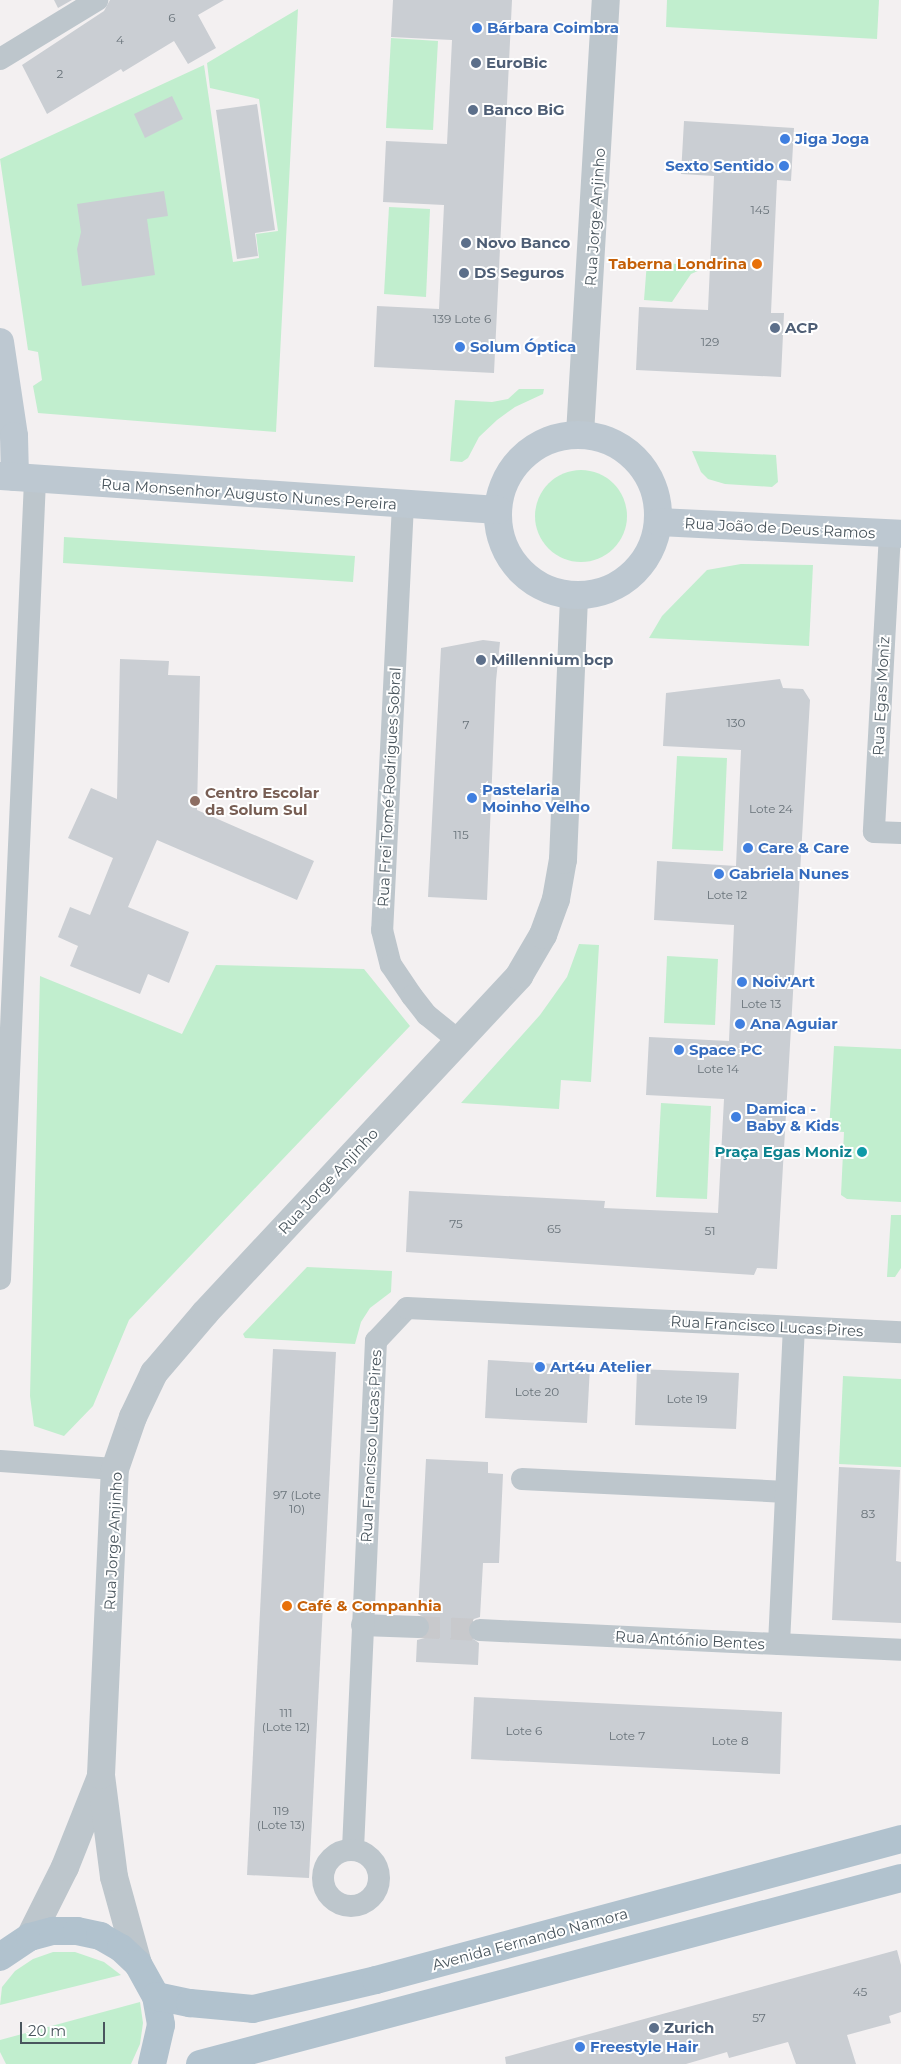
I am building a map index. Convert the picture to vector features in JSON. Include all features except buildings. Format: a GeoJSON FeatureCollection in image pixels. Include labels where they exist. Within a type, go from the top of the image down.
{"type":"FeatureCollection","features":[{"type":"Feature","properties":{"kind":"main road"},"geometry":{"type":"LineString","coordinates":[[0,342],[14,436],[17,478]]}},
{"type":"Feature","properties":{"kind":"main road"},"geometry":{"type":"LineString","coordinates":[[580,434],[606,439],[629,452],[647,471],[657,495],[659,522],[652,548],[639,569],[619,585],[597,594],[574,596],[550,591],[527,578],[510,559],[500,536],[498,510],[503,486],[515,464],[534,448],[556,438],[580,434]]}},
{"type":"Feature","properties":{"kind":"main road","name":"Rua Monsenhor Augusto Nunes Pereira"},"geometry":{"type":"LineString","coordinates":[[17,478],[498,510]]}},
{"type":"Feature","properties":{"kind":"main road","name":"Rua João de Deus Ramos"},"geometry":{"type":"LineString","coordinates":[[659,522],[896,534]]}},
{"type":"Feature","properties":{"kind":"main road","name":"Avenida Fernando Namora"},"geometry":{"type":"LineString","coordinates":[[156,1996],[190,2003],[253,2009],[376,1980],[901,1839]]}},
{"type":"Feature","properties":{"kind":"main road"},"geometry":{"type":"LineString","coordinates":[[200,2064],[901,1878]]}},
{"type":"Feature","properties":{"kind":"main road"},"geometry":{"type":"LineString","coordinates":[[0,1957],[30,1937],[61,1931],[100,1936],[121,1948],[138,1964],[156,1996],[161,2025],[152,2064]]}},
{"type":"Feature","properties":{"kind":"street"},"geometry":{"type":"LineString","coordinates":[[0,58],[97,0]]}},
{"type":"Feature","properties":{"kind":"street","name":"Rua Jorge Anjinho"},"geometry":{"type":"LineString","coordinates":[[580,434],[604,76],[606,0]]}},
{"type":"Feature","properties":{"kind":"street"},"geometry":{"type":"LineString","coordinates":[[0,1279],[17,478]]}},
{"type":"Feature","properties":{"kind":"street","name":"Rua Frei Tomé Rodrigues Sobral"},"geometry":{"type":"LineString","coordinates":[[403,504],[382,930],[391,965],[412,996],[427,1015],[459,1041]]}},
{"type":"Feature","properties":{"kind":"street","name":"Rua Egas Moniz"},"geometry":{"type":"LineString","coordinates":[[896,534],[874,832],[901,833]]}},
{"type":"Feature","properties":{"kind":"street","name":"Rua Jorge Anjinho"},"geometry":{"type":"LineString","coordinates":[[138,1964],[114,1877],[101,1775],[115,1469],[133,1416],[154,1373],[205,1312],[519,976],[543,935],[556,900],[562,860],[574,596]]}},
{"type":"Feature","properties":{"kind":"street","name":"Rua Francisco Lucas Pires"},"geometry":{"type":"LineString","coordinates":[[353,1849],[376,1341],[407,1308],[901,1332]]}},
{"type":"Feature","properties":{"kind":"street"},"geometry":{"type":"LineString","coordinates":[[779,1644],[794,1328]]}},
{"type":"Feature","properties":{"kind":"street"},"geometry":{"type":"LineString","coordinates":[[0,1461],[115,1469]]}},
{"type":"Feature","properties":{"kind":"street"},"geometry":{"type":"LineString","coordinates":[[522,1478],[786,1492]]}},
{"type":"Feature","properties":{"kind":"street"},"geometry":{"type":"LineString","coordinates":[[362,1624],[418,1627]]}},
{"type":"Feature","properties":{"kind":"street","name":"Rua António Bentes"},"geometry":{"type":"LineString","coordinates":[[480,1630],[901,1650]]}},
{"type":"Feature","properties":{"kind":"street","name":"Rua Jorge Anjinho"},"geometry":{"type":"LineString","coordinates":[[30,1937],[65,1867],[101,1775]]}},
{"type":"Feature","properties":{"kind":"green space"},"geometry":{"type":"Polygon","coordinates":[[[667,0],[879,0],[877,39],[666,27],[667,0]]]}},
{"type":"Feature","properties":{"kind":"green space"},"geometry":{"type":"Polygon","coordinates":[[[298,9],[276,432],[38,413],[33,386],[42,380],[38,352],[28,350],[0,159],[204,65],[233,262],[259,258],[256,234],[278,231],[259,99],[210,88],[207,63],[298,9]]]}},
{"type":"Feature","properties":{"kind":"green space"},"geometry":{"type":"Polygon","coordinates":[[[391,38],[438,41],[433,130],[386,128],[391,38]]]}},
{"type":"Feature","properties":{"kind":"green space"},"geometry":{"type":"Polygon","coordinates":[[[389,207],[430,209],[426,297],[384,294],[389,207]]]}},
{"type":"Feature","properties":{"kind":"green space"},"geometry":{"type":"Polygon","coordinates":[[[647,262],[709,266],[691,274],[672,302],[644,300],[647,262]]]}},
{"type":"Feature","properties":{"kind":"green space"},"geometry":{"type":"Polygon","coordinates":[[[519,389],[544,389],[543,394],[515,407],[497,420],[479,437],[468,458],[462,462],[450,461],[455,400],[492,402],[508,399],[519,389]]]}},
{"type":"Feature","properties":{"kind":"green space"},"geometry":{"type":"Polygon","coordinates":[[[692,451],[776,455],[778,482],[772,487],[725,484],[708,479],[701,472],[692,451]]]}},
{"type":"Feature","properties":{"kind":"green space"},"geometry":{"type":"Polygon","coordinates":[[[581,470],[598,474],[613,484],[623,499],[627,516],[623,533],[613,548],[598,558],[581,562],[564,558],[549,548],[539,533],[535,516],[539,499],[549,484],[564,474],[581,470]]]}},
{"type":"Feature","properties":{"kind":"green space"},"geometry":{"type":"Polygon","coordinates":[[[64,537],[355,556],[353,582],[63,563],[64,537]]]}},
{"type":"Feature","properties":{"kind":"green space"},"geometry":{"type":"Polygon","coordinates":[[[741,564],[813,565],[809,646],[649,638],[662,616],[707,570],[741,564]]]}},
{"type":"Feature","properties":{"kind":"green space"},"geometry":{"type":"Polygon","coordinates":[[[677,756],[727,758],[723,851],[672,849],[677,756]]]}},
{"type":"Feature","properties":{"kind":"green space"},"geometry":{"type":"Polygon","coordinates":[[[579,944],[599,945],[591,1082],[561,1080],[559,1109],[461,1103],[540,1015],[567,977],[579,944]]]}},
{"type":"Feature","properties":{"kind":"green space"},"geometry":{"type":"Polygon","coordinates":[[[667,956],[718,959],[715,1025],[664,1023],[667,956]]]}},
{"type":"Feature","properties":{"kind":"green space"},"geometry":{"type":"Polygon","coordinates":[[[216,965],[364,969],[410,1026],[129,1320],[93,1406],[64,1436],[34,1426],[30,1396],[40,976],[182,1034],[216,965]]]}},
{"type":"Feature","properties":{"kind":"green space"},"geometry":{"type":"Polygon","coordinates":[[[834,1046],[901,1049],[901,1202],[847,1199],[841,1195],[844,1132],[829,1131],[834,1046]]]}},
{"type":"Feature","properties":{"kind":"green space"},"geometry":{"type":"Polygon","coordinates":[[[661,1103],[711,1106],[707,1199],[656,1197],[661,1103]]]}},
{"type":"Feature","properties":{"kind":"green space"},"geometry":{"type":"Polygon","coordinates":[[[891,1215],[901,1215],[901,1268],[895,1277],[887,1277],[891,1215]]]}},
{"type":"Feature","properties":{"kind":"green space"},"geometry":{"type":"Polygon","coordinates":[[[307,1267],[392,1271],[391,1292],[370,1308],[361,1322],[355,1344],[245,1338],[243,1334],[307,1267]]]}},
{"type":"Feature","properties":{"kind":"green space"},"geometry":{"type":"Polygon","coordinates":[[[843,1376],[901,1379],[901,1467],[839,1464],[843,1376]]]}},
{"type":"Feature","properties":{"kind":"green space"},"geometry":{"type":"Polygon","coordinates":[[[53,1952],[75,1952],[104,1962],[121,1975],[0,2005],[2,1987],[15,1971],[33,1959],[53,1952]]]}},
{"type":"Feature","properties":{"kind":"green space"},"geometry":{"type":"Polygon","coordinates":[[[140,2002],[143,2023],[140,2044],[131,2064],[6,2064],[0,2052],[0,2040],[140,2002]]]}},
{"type":"Feature","properties":{"kind":"tunnel"},"geometry":{"type":"LineString","coordinates":[[418,1627],[480,1630]]}},
{"type":"Feature","properties":{"kind":"place","name":"Bárbara Coimbra"},"geometry":{"type":"Point","coordinates":[477,28]}},
{"type":"Feature","properties":{"kind":"place","name":"EuroBic"},"geometry":{"type":"Point","coordinates":[476,63]}},
{"type":"Feature","properties":{"kind":"place","name":"Banco BiG"},"geometry":{"type":"Point","coordinates":[473,110]}},
{"type":"Feature","properties":{"kind":"place","name":"Jiga Joga"},"geometry":{"type":"Point","coordinates":[785,139]}},
{"type":"Feature","properties":{"kind":"place","name":"Sexto Sentido"},"geometry":{"type":"Point","coordinates":[784,166]}},
{"type":"Feature","properties":{"kind":"place","name":"Novo Banco"},"geometry":{"type":"Point","coordinates":[466,243]}},
{"type":"Feature","properties":{"kind":"place","name":"Taberna Londrina"},"geometry":{"type":"Point","coordinates":[757,264]}},
{"type":"Feature","properties":{"kind":"place","name":"DS Seguros"},"geometry":{"type":"Point","coordinates":[464,273]}},
{"type":"Feature","properties":{"kind":"place","name":"ACP"},"geometry":{"type":"Point","coordinates":[775,328]}},
{"type":"Feature","properties":{"kind":"place","name":"Solum Óptica"},"geometry":{"type":"Point","coordinates":[460,347]}},
{"type":"Feature","properties":{"kind":"place","name":"Millennium bcp"},"geometry":{"type":"Point","coordinates":[481,660]}},
{"type":"Feature","properties":{"kind":"place","name":"Pastelaria Moinho Velho"},"geometry":{"type":"Point","coordinates":[472,798]}},
{"type":"Feature","properties":{"kind":"place","name":"Centro Escolar da Solum Sul"},"geometry":{"type":"Point","coordinates":[195,801]}},
{"type":"Feature","properties":{"kind":"place","name":"Care & Care"},"geometry":{"type":"Point","coordinates":[748,848]}},
{"type":"Feature","properties":{"kind":"place","name":"Gabriela Nunes"},"geometry":{"type":"Point","coordinates":[719,874]}},
{"type":"Feature","properties":{"kind":"place","name":"Noiv'Art"},"geometry":{"type":"Point","coordinates":[742,982]}},
{"type":"Feature","properties":{"kind":"place","name":"Ana Aguiar"},"geometry":{"type":"Point","coordinates":[740,1024]}},
{"type":"Feature","properties":{"kind":"place","name":"Space PC"},"geometry":{"type":"Point","coordinates":[679,1050]}},
{"type":"Feature","properties":{"kind":"place","name":"Damica - Baby & Kids"},"geometry":{"type":"Point","coordinates":[736,1117]}},
{"type":"Feature","properties":{"kind":"place","name":"Praça Egas Moniz"},"geometry":{"type":"Point","coordinates":[862,1152]}},
{"type":"Feature","properties":{"kind":"place","name":"Art4u Atelier"},"geometry":{"type":"Point","coordinates":[540,1367]}},
{"type":"Feature","properties":{"kind":"place","name":"Café & Companhia"},"geometry":{"type":"Point","coordinates":[287,1606]}},
{"type":"Feature","properties":{"kind":"place","name":"Zurich"},"geometry":{"type":"Point","coordinates":[654,2028]}},
{"type":"Feature","properties":{"kind":"place","name":"Freestyle Hair"},"geometry":{"type":"Point","coordinates":[580,2047]}}]}
